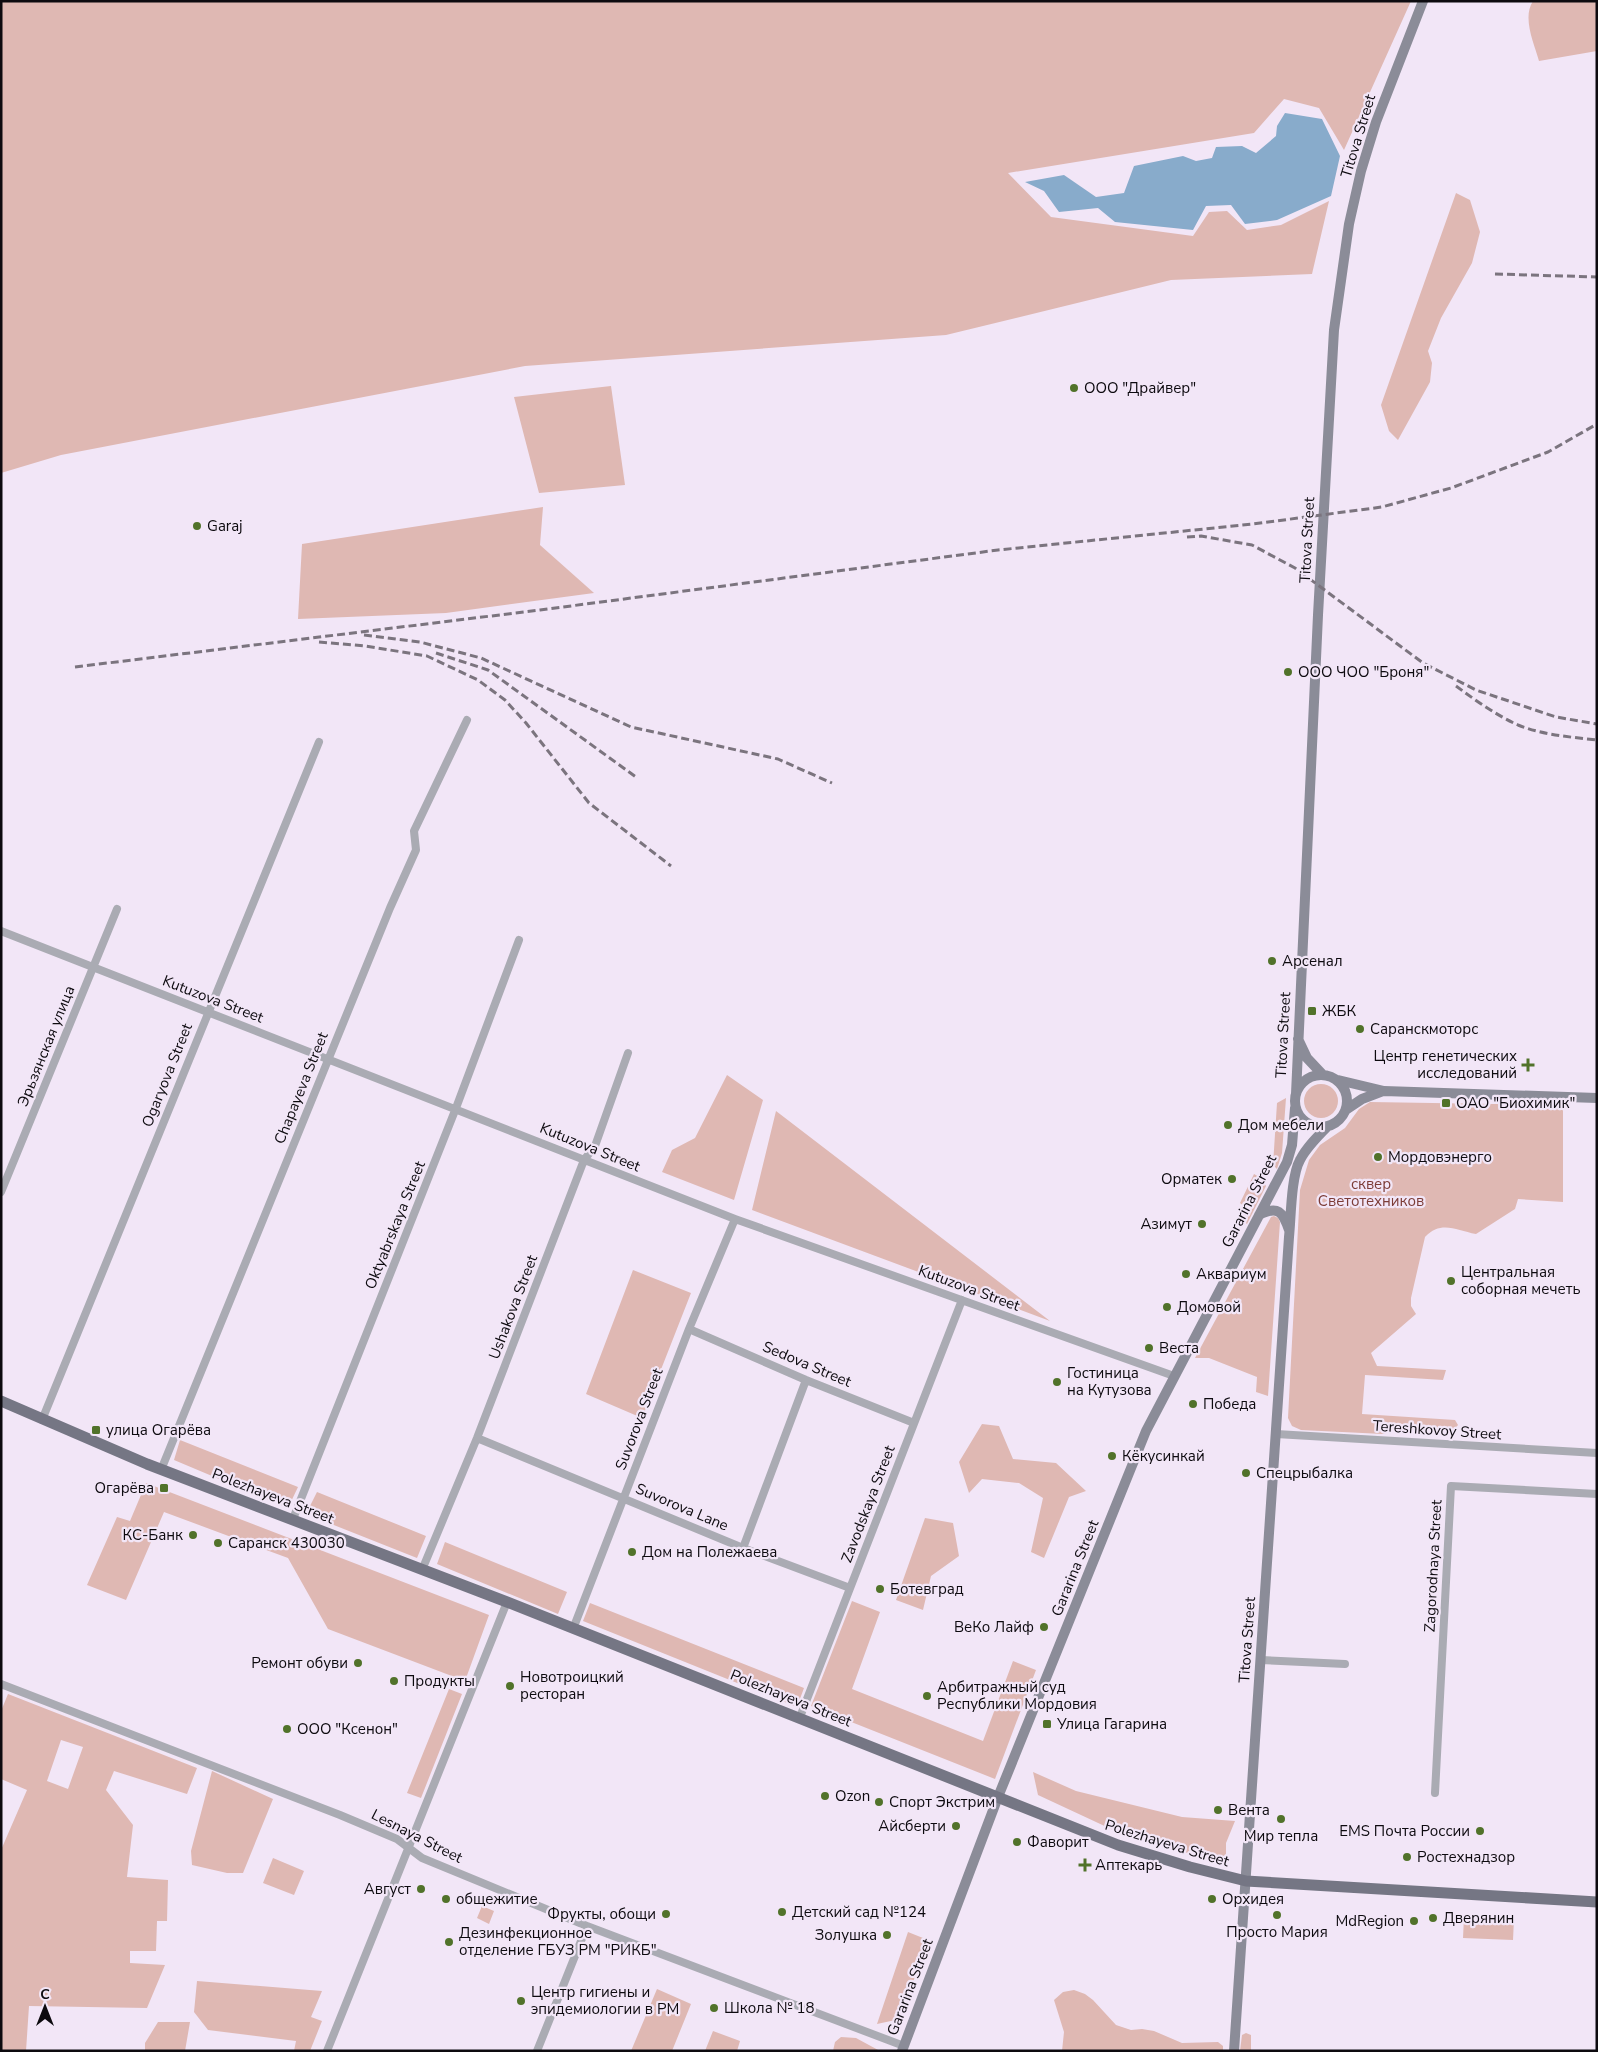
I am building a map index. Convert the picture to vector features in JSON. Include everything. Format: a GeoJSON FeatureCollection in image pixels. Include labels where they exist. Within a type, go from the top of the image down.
{"type":"FeatureCollection","features":[{"type":"Feature","properties":{"kind":"main road","name":"Titova Street"},"geometry":{"type":"LineString","coordinates":[[1296,1094],[1321,555],[1332,367],[1342,271],[1351,215],[1376,122],[1423,1]]}},
{"type":"Feature","properties":{"kind":"main road"},"geometry":{"type":"LineString","coordinates":[[1298,1038],[1308,1058],[1323,1075]]}},
{"type":"Feature","properties":{"kind":"main road"},"geometry":{"type":"LineString","coordinates":[[1384,1090],[1362,1098],[1346,1109],[1339,1121],[1327,1127],[1315,1127],[1305,1122],[1295,1108],[1296,1094],[1303,1082],[1316,1075],[1323,1075],[1384,1090],[1597,1098]]}},
{"type":"Feature","properties":{"kind":"main road"},"geometry":{"type":"LineString","coordinates":[[1338,1080],[1347,1094],[1346,1109]]}},
{"type":"Feature","properties":{"kind":"main road","name":"Gararina Street"},"geometry":{"type":"LineString","coordinates":[[903,2048],[998,1797],[1146,1431],[1287,1162],[1292,1145],[1295,1108]]}},
{"type":"Feature","properties":{"kind":"main road","name":"Titova Street"},"geometry":{"type":"LineString","coordinates":[[1234,2051],[1289,1231],[1295,1175],[1299,1162],[1305,1151],[1327,1127]]}},
{"type":"Feature","properties":{"kind":"main road"},"geometry":{"type":"LineString","coordinates":[[1277,1180],[1305,1151]]}},
{"type":"Feature","properties":{"kind":"main road"},"geometry":{"type":"LineString","coordinates":[[1259,1215],[1268,1210],[1276,1210],[1282,1214],[1289,1231]]}},
{"type":"Feature","properties":{"kind":"main road","name":"Polezhayeva Street"},"geometry":{"type":"LineString","coordinates":[[1,1401],[161,1470],[507,1602],[800,1717],[1108,1842],[1198,1869],[1246,1881],[1597,1902]]}},
{"type":"Feature","properties":{"kind":"street","name":"Chapayeva Street"},"geometry":{"type":"LineString","coordinates":[[161,1470],[390,908],[416,850],[414,831],[467,720]]}},
{"type":"Feature","properties":{"kind":"street","name":"Ogaryova Street"},"geometry":{"type":"LineString","coordinates":[[42,1420],[207,1012],[319,742]]}},
{"type":"Feature","properties":{"kind":"street","name":"Эрьзянская улица"},"geometry":{"type":"LineString","coordinates":[[1,1192],[117,909]]}},
{"type":"Feature","properties":{"kind":"street","name":"Kutuzova Street"},"geometry":{"type":"LineString","coordinates":[[1,931],[735,1219],[1174,1376]]}},
{"type":"Feature","properties":{"kind":"street","name":"Oktyabrskaya Street"},"geometry":{"type":"LineString","coordinates":[[293,1520],[456,1108],[519,940]]}},
{"type":"Feature","properties":{"kind":"street","name":"Ushakova Street"},"geometry":{"type":"LineString","coordinates":[[422,1570],[477,1438],[584,1160],[595,1146],[628,1053]]}},
{"type":"Feature","properties":{"kind":"street","name":"Suvorova Street"},"geometry":{"type":"LineString","coordinates":[[573,1629],[689,1329],[735,1219]]}},
{"type":"Feature","properties":{"kind":"street","name":"Zavodskaya Street"},"geometry":{"type":"LineString","coordinates":[[800,1717],[962,1300]]}},
{"type":"Feature","properties":{"kind":"street","name":"Sedova Street"},"geometry":{"type":"LineString","coordinates":[[689,1329],[806,1380],[914,1423]]}},
{"type":"Feature","properties":{"kind":"street"},"geometry":{"type":"LineString","coordinates":[[743,1548],[806,1380]]}},
{"type":"Feature","properties":{"kind":"street","name":"Tereshkovoy Street"},"geometry":{"type":"LineString","coordinates":[[1276,1434],[1597,1453]]}},
{"type":"Feature","properties":{"kind":"street","name":"Suvorova Lane"},"geometry":{"type":"LineString","coordinates":[[477,1438],[743,1548],[850,1588]]}},
{"type":"Feature","properties":{"kind":"street","name":"Zagorodnaya Street"},"geometry":{"type":"LineString","coordinates":[[1435,1793],[1451,1486],[1597,1494]]}},
{"type":"Feature","properties":{"kind":"street"},"geometry":{"type":"LineString","coordinates":[[327,2051],[507,1602]]}},
{"type":"Feature","properties":{"kind":"street"},"geometry":{"type":"LineString","coordinates":[[1261,1660],[1345,1664]]}},
{"type":"Feature","properties":{"kind":"street","name":"Lesnaya Street"},"geometry":{"type":"LineString","coordinates":[[1,1684],[340,1815],[397,1839],[422,1858],[588,1926],[903,2048]]}},
{"type":"Feature","properties":{"kind":"street"},"geometry":{"type":"LineString","coordinates":[[537,2051],[588,1926]]}},
{"type":"Feature","properties":{"kind":"green space"},"geometry":{"type":"Polygon","coordinates":[[[1,1],[1411,1],[1344,150],[1319,108],[1284,99],[1254,133],[1008,173],[1051,217],[1193,236],[1209,212],[1227,211],[1247,230],[1281,225],[1329,201],[1312,274],[1171,280],[946,335],[525,366],[61,455],[1,473],[1,1]]]}},
{"type":"Feature","properties":{"kind":"green space"},"geometry":{"type":"Polygon","coordinates":[[[1533,1],[1597,1],[1597,51],[1539,61],[1529,23],[1530,8],[1533,1]]]}},
{"type":"Feature","properties":{"kind":"green space"},"geometry":{"type":"Polygon","coordinates":[[[1456,193],[1470,200],[1480,232],[1472,263],[1441,318],[1428,351],[1432,363],[1430,382],[1398,440],[1389,431],[1381,405],[1456,193]]]}},
{"type":"Feature","properties":{"kind":"green space"},"geometry":{"type":"Polygon","coordinates":[[[611,386],[625,485],[539,493],[514,397],[611,386]]]}},
{"type":"Feature","properties":{"kind":"green space"},"geometry":{"type":"Polygon","coordinates":[[[543,507],[540,545],[594,593],[446,613],[298,619],[302,544],[543,507]]]}},
{"type":"Feature","properties":{"kind":"green space"},"geometry":{"type":"Polygon","coordinates":[[[727,1075],[763,1100],[734,1200],[662,1172],[672,1150],[695,1138],[727,1075]]]}},
{"type":"Feature","properties":{"kind":"green space"},"geometry":{"type":"Polygon","coordinates":[[[1321,1084],[1333,1089],[1338,1101],[1333,1113],[1321,1118],[1309,1113],[1304,1101],[1309,1089],[1321,1084]]]}},
{"type":"Feature","properties":{"kind":"green space"},"geometry":{"type":"Polygon","coordinates":[[[1286,1098],[1282,1153],[1277,1169],[1273,1165],[1277,1103],[1286,1098]]]}},
{"type":"Feature","properties":{"kind":"green space","name":"сквер Светотехников"},"geometry":{"type":"Polygon","coordinates":[[[1370,1102],[1563,1105],[1563,1202],[1518,1199],[1515,1209],[1476,1234],[1449,1228],[1437,1229],[1431,1232],[1425,1237],[1411,1298],[1411,1306],[1416,1314],[1371,1353],[1377,1366],[1446,1370],[1443,1380],[1365,1375],[1362,1414],[1455,1420],[1458,1425],[1454,1430],[1400,1427],[1383,1434],[1301,1430],[1292,1426],[1288,1418],[1300,1190],[1309,1160],[1320,1145],[1345,1128],[1359,1109],[1370,1102]]]}},
{"type":"Feature","properties":{"kind":"green space"},"geometry":{"type":"Polygon","coordinates":[[[776,1111],[1050,1321],[752,1210],[776,1111]]]}},
{"type":"Feature","properties":{"kind":"green space"},"geometry":{"type":"Polygon","coordinates":[[[1254,1174],[1261,1178],[1266,1186],[1247,1224],[1240,1218],[1245,1207],[1240,1203],[1254,1174]]]}},
{"type":"Feature","properties":{"kind":"green space"},"geometry":{"type":"Polygon","coordinates":[[[1274,1216],[1280,1222],[1268,1396],[1256,1392],[1257,1377],[1209,1358],[1195,1358],[1271,1217],[1274,1216]]]}},
{"type":"Feature","properties":{"kind":"green space"},"geometry":{"type":"Polygon","coordinates":[[[633,1270],[691,1293],[642,1418],[586,1394],[633,1270]]]}},
{"type":"Feature","properties":{"kind":"green space"},"geometry":{"type":"Polygon","coordinates":[[[982,1424],[999,1426],[1013,1459],[1056,1463],[1086,1491],[1069,1497],[1044,1558],[1031,1552],[1043,1498],[1019,1483],[982,1479],[969,1493],[959,1462],[982,1424]]]}},
{"type":"Feature","properties":{"kind":"green space"},"geometry":{"type":"Polygon","coordinates":[[[180,1440],[298,1487],[288,1508],[174,1460],[180,1440]]]}},
{"type":"Feature","properties":{"kind":"green space"},"geometry":{"type":"Polygon","coordinates":[[[146,1483],[489,1615],[465,1681],[328,1629],[288,1558],[164,1512],[126,1600],[87,1585],[117,1517],[130,1521],[146,1483]]]}},
{"type":"Feature","properties":{"kind":"green space"},"geometry":{"type":"Polygon","coordinates":[[[317,1492],[426,1536],[417,1558],[306,1514],[317,1492]]]}},
{"type":"Feature","properties":{"kind":"green space"},"geometry":{"type":"Polygon","coordinates":[[[925,1518],[953,1523],[959,1556],[931,1576],[923,1610],[896,1600],[925,1518]]]}},
{"type":"Feature","properties":{"kind":"green space"},"geometry":{"type":"Polygon","coordinates":[[[445,1542],[567,1592],[558,1614],[437,1564],[445,1542]]]}},
{"type":"Feature","properties":{"kind":"green space"},"geometry":{"type":"Polygon","coordinates":[[[852,1601],[880,1612],[852,1689],[983,1741],[1013,1661],[1036,1670],[995,1779],[811,1706],[852,1601]]]}},
{"type":"Feature","properties":{"kind":"green space"},"geometry":{"type":"Polygon","coordinates":[[[590,1603],[804,1688],[797,1707],[583,1621],[590,1603]]]}},
{"type":"Feature","properties":{"kind":"green space"},"geometry":{"type":"Polygon","coordinates":[[[449,1689],[462,1694],[421,1798],[407,1793],[449,1689]]]}},
{"type":"Feature","properties":{"kind":"green space"},"geometry":{"type":"Polygon","coordinates":[[[8,1694],[197,1768],[187,1794],[114,1771],[106,1790],[133,1825],[127,1877],[168,1880],[167,1921],[157,1921],[156,1951],[130,1951],[130,1963],[165,1965],[147,2008],[29,2006],[26,2051],[1,2051],[1,1850],[27,1790],[1,1779],[1,1711],[8,1694]],[[61,1740],[47,1781],[68,1789],[83,1747],[61,1740]]]}},
{"type":"Feature","properties":{"kind":"green space"},"geometry":{"type":"Polygon","coordinates":[[[212,1771],[273,1799],[243,1873],[227,1873],[192,1865],[191,1851],[212,1771]]]}},
{"type":"Feature","properties":{"kind":"green space"},"geometry":{"type":"Polygon","coordinates":[[[1033,1772],[1076,1791],[1182,1817],[1235,1821],[1226,1843],[1226,1865],[1111,1829],[1038,1795],[1033,1772]]]}},
{"type":"Feature","properties":{"kind":"green space"},"geometry":{"type":"Polygon","coordinates":[[[273,1858],[304,1871],[294,1895],[263,1883],[273,1858]]]}},
{"type":"Feature","properties":{"kind":"green space"},"geometry":{"type":"Polygon","coordinates":[[[482,1906],[494,1911],[489,1924],[477,1918],[482,1906]]]}},
{"type":"Feature","properties":{"kind":"green space"},"geometry":{"type":"Polygon","coordinates":[[[1464,1917],[1514,1919],[1513,1940],[1463,1938],[1464,1917]]]}},
{"type":"Feature","properties":{"kind":"green space"},"geometry":{"type":"Polygon","coordinates":[[[908,1932],[928,1940],[900,2019],[877,2024],[908,1932]]]}},
{"type":"Feature","properties":{"kind":"green space"},"geometry":{"type":"Polygon","coordinates":[[[197,1981],[322,1991],[311,2017],[322,2021],[310,2051],[294,2051],[296,2041],[208,2030],[194,2012],[197,1981]]]}},
{"type":"Feature","properties":{"kind":"green space"},"geometry":{"type":"Polygon","coordinates":[[[657,1989],[691,2004],[672,2051],[631,2051],[657,1989]]]}},
{"type":"Feature","properties":{"kind":"green space"},"geometry":{"type":"Polygon","coordinates":[[[1074,1990],[1085,1994],[1093,2000],[1116,2025],[1131,2030],[1154,2031],[1182,2043],[1218,2042],[1223,2046],[1223,2051],[1062,2051],[1064,2032],[1054,2000],[1063,1992],[1074,1990]]]}},
{"type":"Feature","properties":{"kind":"green space"},"geometry":{"type":"Polygon","coordinates":[[[158,2022],[190,2022],[185,2051],[145,2051],[145,2043],[158,2022]]]}},
{"type":"Feature","properties":{"kind":"green space"},"geometry":{"type":"Polygon","coordinates":[[[713,2031],[740,2041],[737,2051],[705,2051],[713,2031]]]}},
{"type":"Feature","properties":{"kind":"green space"},"geometry":{"type":"Polygon","coordinates":[[[1246,2033],[1251,2035],[1251,2051],[1240,2051],[1242,2035],[1246,2033]]]}},
{"type":"Feature","properties":{"kind":"green space"},"geometry":{"type":"Polygon","coordinates":[[[841,2037],[856,2038],[880,2051],[833,2051],[835,2042],[841,2037]]]}},
{"type":"Feature","properties":{"kind":"water"},"geometry":{"type":"Polygon","coordinates":[[[1285,113],[1322,119],[1340,156],[1331,196],[1277,220],[1245,224],[1231,205],[1206,206],[1193,230],[1115,222],[1098,208],[1059,212],[1044,191],[1025,182],[1064,175],[1096,197],[1124,193],[1134,166],[1183,156],[1196,161],[1212,158],[1216,147],[1242,146],[1256,153],[1276,136],[1277,126],[1285,113]]]}},
{"type":"Feature","properties":{"kind":"railway"},"geometry":{"type":"LineString","coordinates":[[1495,274],[1597,277]]}},
{"type":"Feature","properties":{"kind":"railway"},"geometry":{"type":"LineString","coordinates":[[75,667],[540,610],[998,550],[1253,524],[1382,507],[1451,488],[1548,452],[1597,424]]}},
{"type":"Feature","properties":{"kind":"railway"},"geometry":{"type":"LineString","coordinates":[[1187,537],[1201,536],[1252,545],[1295,568],[1423,663],[1476,690],[1556,717],[1597,724]]}},
{"type":"Feature","properties":{"kind":"railway"},"geometry":{"type":"LineString","coordinates":[[364,635],[420,642],[481,658],[631,727],[778,759],[832,783]]}},
{"type":"Feature","properties":{"kind":"railway"},"geometry":{"type":"LineString","coordinates":[[319,642],[365,646],[427,656],[478,680],[505,700],[526,723],[589,803],[671,866]]}},
{"type":"Feature","properties":{"kind":"railway"},"geometry":{"type":"LineString","coordinates":[[436,653],[488,670],[636,777]]}},
{"type":"Feature","properties":{"kind":"railway"},"geometry":{"type":"LineString","coordinates":[[1456,686],[1478,702],[1518,725],[1567,737],[1597,740]]}},
{"type":"Feature","properties":{"kind":"place","name":"ООО \"Драйвер\""},"geometry":{"type":"Point","coordinates":[1074,388]}},
{"type":"Feature","properties":{"kind":"place","name":"Garaj"},"geometry":{"type":"Point","coordinates":[197,526]}},
{"type":"Feature","properties":{"kind":"place","name":"ООО ЧОО \"Броня\""},"geometry":{"type":"Point","coordinates":[1288,672]}},
{"type":"Feature","properties":{"kind":"place","name":"Арсенал"},"geometry":{"type":"Point","coordinates":[1272,961]}},
{"type":"Feature","properties":{"kind":"place","name":"ЖБК"},"geometry":{"type":"Point","coordinates":[1312,1011]}},
{"type":"Feature","properties":{"kind":"place","name":"Саранскмоторс"},"geometry":{"type":"Point","coordinates":[1360,1029]}},
{"type":"Feature","properties":{"kind":"place","name":"Центр генетических исследований"},"geometry":{"type":"Point","coordinates":[1528,1065]}},
{"type":"Feature","properties":{"kind":"place","name":"ОАО \"Биохимик\""},"geometry":{"type":"Point","coordinates":[1446,1103]}},
{"type":"Feature","properties":{"kind":"place","name":"Дом мебели"},"geometry":{"type":"Point","coordinates":[1228,1125]}},
{"type":"Feature","properties":{"kind":"place","name":"Мордовэнерго"},"geometry":{"type":"Point","coordinates":[1378,1157]}},
{"type":"Feature","properties":{"kind":"place","name":"Орматек"},"geometry":{"type":"Point","coordinates":[1232,1179]}},
{"type":"Feature","properties":{"kind":"place","name":"Азимут"},"geometry":{"type":"Point","coordinates":[1202,1224]}},
{"type":"Feature","properties":{"kind":"place","name":"Аквариум"},"geometry":{"type":"Point","coordinates":[1186,1274]}},
{"type":"Feature","properties":{"kind":"place","name":"Центральная соборная мечеть"},"geometry":{"type":"Point","coordinates":[1451,1281]}},
{"type":"Feature","properties":{"kind":"place","name":"Домовой"},"geometry":{"type":"Point","coordinates":[1167,1307]}},
{"type":"Feature","properties":{"kind":"place","name":"Веста"},"geometry":{"type":"Point","coordinates":[1149,1348]}},
{"type":"Feature","properties":{"kind":"place","name":"Гостиница на Кутузова"},"geometry":{"type":"Point","coordinates":[1057,1382]}},
{"type":"Feature","properties":{"kind":"place","name":"Победа"},"geometry":{"type":"Point","coordinates":[1193,1404]}},
{"type":"Feature","properties":{"kind":"place","name":"улица Огарёва"},"geometry":{"type":"Point","coordinates":[96,1430]}},
{"type":"Feature","properties":{"kind":"place","name":"Кёкусинкай"},"geometry":{"type":"Point","coordinates":[1112,1456]}},
{"type":"Feature","properties":{"kind":"place","name":"Спецрыбалка"},"geometry":{"type":"Point","coordinates":[1246,1473]}},
{"type":"Feature","properties":{"kind":"place","name":"Огарёва"},"geometry":{"type":"Point","coordinates":[164,1488]}},
{"type":"Feature","properties":{"kind":"place","name":"КС-Банк"},"geometry":{"type":"Point","coordinates":[193,1535]}},
{"type":"Feature","properties":{"kind":"place","name":"Саранск 430030"},"geometry":{"type":"Point","coordinates":[218,1543]}},
{"type":"Feature","properties":{"kind":"place","name":"Дом на Полежаева"},"geometry":{"type":"Point","coordinates":[632,1552]}},
{"type":"Feature","properties":{"kind":"place","name":"Ботевград"},"geometry":{"type":"Point","coordinates":[880,1589]}},
{"type":"Feature","properties":{"kind":"place","name":"ВеКо Лайф"},"geometry":{"type":"Point","coordinates":[1044,1627]}},
{"type":"Feature","properties":{"kind":"place","name":"Ремонт обуви"},"geometry":{"type":"Point","coordinates":[358,1663]}},
{"type":"Feature","properties":{"kind":"place","name":"Продукты"},"geometry":{"type":"Point","coordinates":[394,1681]}},
{"type":"Feature","properties":{"kind":"place","name":"Новотроицкий ресторан"},"geometry":{"type":"Point","coordinates":[510,1686]}},
{"type":"Feature","properties":{"kind":"place","name":"Арбитражный суд Республики Мордовия"},"geometry":{"type":"Point","coordinates":[927,1696]}},
{"type":"Feature","properties":{"kind":"place","name":"Улица Гагарина"},"geometry":{"type":"Point","coordinates":[1047,1724]}},
{"type":"Feature","properties":{"kind":"place","name":"ООО \"Ксенон\""},"geometry":{"type":"Point","coordinates":[287,1729]}},
{"type":"Feature","properties":{"kind":"place","name":"Ozon"},"geometry":{"type":"Point","coordinates":[825,1796]}},
{"type":"Feature","properties":{"kind":"place","name":"Спорт Экстрим"},"geometry":{"type":"Point","coordinates":[879,1802]}},
{"type":"Feature","properties":{"kind":"place","name":"Вента"},"geometry":{"type":"Point","coordinates":[1218,1810]}},
{"type":"Feature","properties":{"kind":"place","name":"Мир тепла"},"geometry":{"type":"Point","coordinates":[1281,1819]}},
{"type":"Feature","properties":{"kind":"place","name":"Айсберти"},"geometry":{"type":"Point","coordinates":[956,1826]}},
{"type":"Feature","properties":{"kind":"place","name":"EMS Почта России"},"geometry":{"type":"Point","coordinates":[1480,1831]}},
{"type":"Feature","properties":{"kind":"place","name":"Фаворит"},"geometry":{"type":"Point","coordinates":[1017,1842]}},
{"type":"Feature","properties":{"kind":"place","name":"Ростехнадзор"},"geometry":{"type":"Point","coordinates":[1407,1857]}},
{"type":"Feature","properties":{"kind":"place","name":"Аптекарь"},"geometry":{"type":"Point","coordinates":[1085,1865]}},
{"type":"Feature","properties":{"kind":"place","name":"Август"},"geometry":{"type":"Point","coordinates":[421,1889]}},
{"type":"Feature","properties":{"kind":"place","name":"общежитие"},"geometry":{"type":"Point","coordinates":[446,1899]}},
{"type":"Feature","properties":{"kind":"place","name":"Орхидея"},"geometry":{"type":"Point","coordinates":[1212,1899]}},
{"type":"Feature","properties":{"kind":"place","name":"Детский сад №124"},"geometry":{"type":"Point","coordinates":[782,1912]}},
{"type":"Feature","properties":{"kind":"place","name":"Фрукты, обощи"},"geometry":{"type":"Point","coordinates":[666,1914]}},
{"type":"Feature","properties":{"kind":"place","name":"Просто Мария"},"geometry":{"type":"Point","coordinates":[1277,1915]}},
{"type":"Feature","properties":{"kind":"place","name":"Дверянин"},"geometry":{"type":"Point","coordinates":[1433,1918]}},
{"type":"Feature","properties":{"kind":"place","name":"MdRegion"},"geometry":{"type":"Point","coordinates":[1414,1921]}},
{"type":"Feature","properties":{"kind":"place","name":"Золушка"},"geometry":{"type":"Point","coordinates":[887,1935]}},
{"type":"Feature","properties":{"kind":"place","name":"Дезинфекционное отделение ГБУЗ РМ \"РИКБ\""},"geometry":{"type":"Point","coordinates":[449,1942]}},
{"type":"Feature","properties":{"kind":"place","name":"Центр гигиены и эпидемиологии в РМ"},"geometry":{"type":"Point","coordinates":[521,2001]}},
{"type":"Feature","properties":{"kind":"place","name":"Школа № 18"},"geometry":{"type":"Point","coordinates":[714,2008]}}]}
